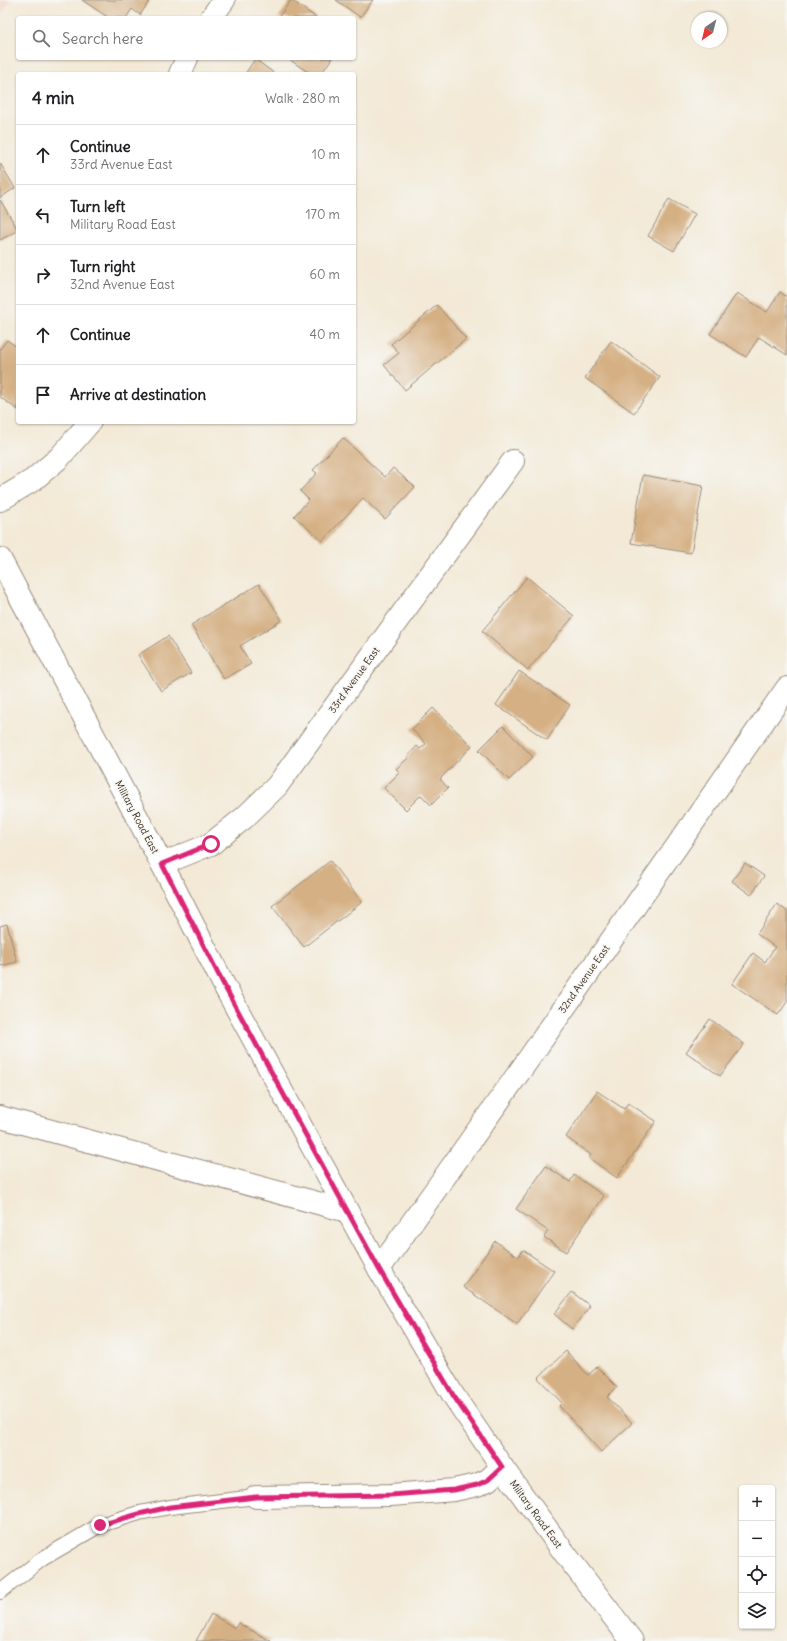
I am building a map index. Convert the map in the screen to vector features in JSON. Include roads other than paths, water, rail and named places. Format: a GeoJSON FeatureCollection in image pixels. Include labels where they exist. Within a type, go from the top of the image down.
{"type":"FeatureCollection","features":[{"type":"Feature","properties":{"kind":"street"},"geometry":{"type":"LineString","coordinates":[[212,16],[224,0]]}},
{"type":"Feature","properties":{"kind":"street"},"geometry":{"type":"LineString","coordinates":[[181,72],[186,60]]}},
{"type":"Feature","properties":{"kind":"street"},"geometry":{"type":"LineString","coordinates":[[0,500],[33,480],[59,458],[88,424]]}},
{"type":"Feature","properties":{"kind":"street","name":"33rd Avenue East"},"geometry":{"type":"LineString","coordinates":[[162,864],[211,844],[244,818],[277,786],[513,461]]}},
{"type":"Feature","properties":{"kind":"street","name":"Military Road East"},"geometry":{"type":"LineString","coordinates":[[0,559],[162,864],[226,989],[379,1269],[453,1395],[502,1467],[566,1555],[632,1641]]}},
{"type":"Feature","properties":{"kind":"street","name":"32nd Avenue East"},"geometry":{"type":"LineString","coordinates":[[379,1269],[530,1057],[787,688]]}},
{"type":"Feature","properties":{"kind":"street"},"geometry":{"type":"LineString","coordinates":[[0,1117],[347,1211]]}},
{"type":"Feature","properties":{"kind":"street"},"geometry":{"type":"LineString","coordinates":[[256,1497],[391,1495],[454,1490],[477,1485],[488,1480],[502,1467]]}},
{"type":"Feature","properties":{"kind":"lane"},"geometry":{"type":"LineString","coordinates":[[0,1592],[42,1559],[100,1525],[170,1507],[256,1497]]}}]}
